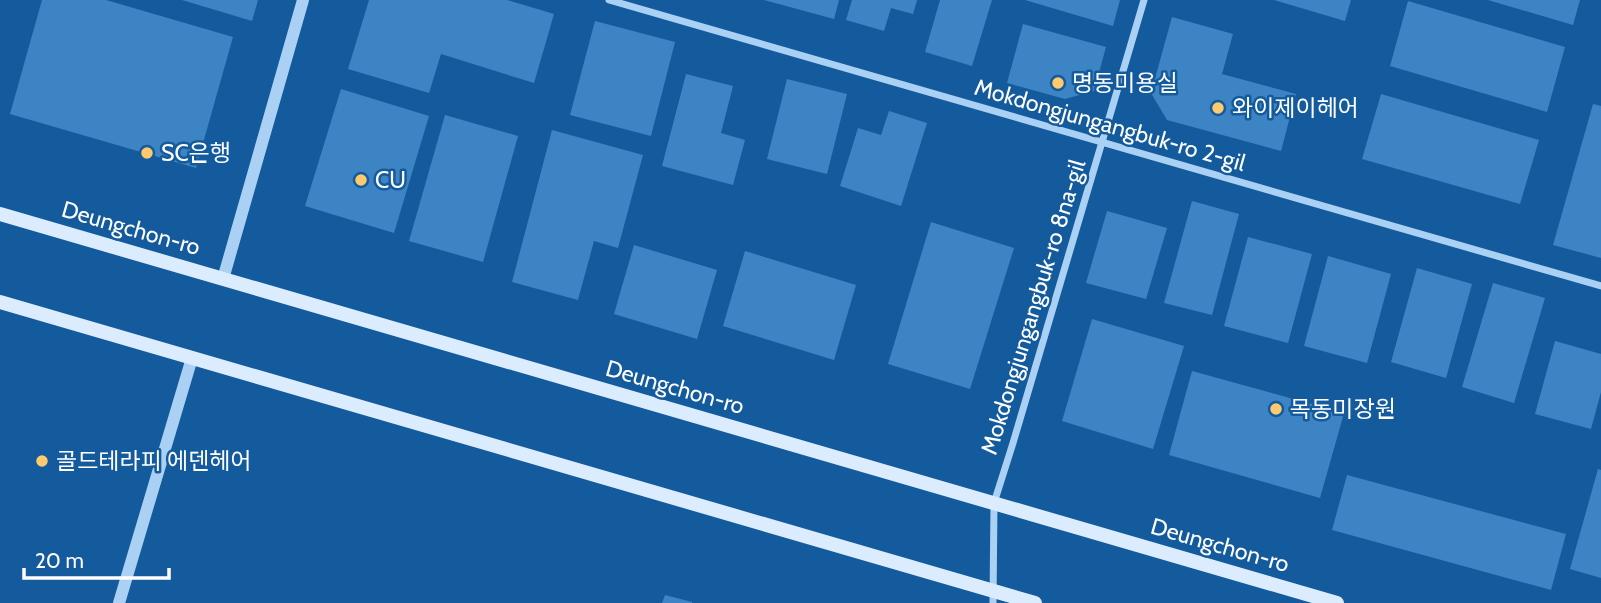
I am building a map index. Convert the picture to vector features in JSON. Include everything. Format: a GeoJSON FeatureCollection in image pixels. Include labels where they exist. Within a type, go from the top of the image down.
{"type":"FeatureCollection","features":[{"type":"Feature","properties":{"kind":"main road","name":"Deungchon-ro"},"geometry":{"type":"LineString","coordinates":[[0,214],[1337,603]]}},
{"type":"Feature","properties":{"kind":"main road"},"geometry":{"type":"LineString","coordinates":[[0,302],[993,597],[1035,603]]}},
{"type":"Feature","properties":{"kind":"street"},"geometry":{"type":"LineString","coordinates":[[223,279],[303,0]]}},
{"type":"Feature","properties":{"kind":"street","name":"Mokdongjungangbuk-ro 2-gil"},"geometry":{"type":"LineString","coordinates":[[608,0],[1601,286]]}},
{"type":"Feature","properties":{"kind":"street","name":"Mokdongjungangbuk-ro 8na-gil"},"geometry":{"type":"LineString","coordinates":[[993,597],[993,503],[1144,0]]}},
{"type":"Feature","properties":{"kind":"street"},"geometry":{"type":"LineString","coordinates":[[119,603],[192,358]]}},
{"type":"Feature","properties":{"kind":"building"},"geometry":{"type":"Polygon","coordinates":[[[42,0],[106,0],[233,37],[196,168],[10,114],[42,0]]]}},
{"type":"Feature","properties":{"kind":"building"},"geometry":{"type":"Polygon","coordinates":[[[182,0],[258,0],[252,21],[182,0]]]}},
{"type":"Feature","properties":{"kind":"building"},"geometry":{"type":"Polygon","coordinates":[[[369,0],[507,0],[554,14],[534,83],[441,54],[429,93],[348,69],[369,0]]]}},
{"type":"Feature","properties":{"kind":"building"},"geometry":{"type":"Polygon","coordinates":[[[764,0],[839,0],[834,19],[764,0]]]}},
{"type":"Feature","properties":{"kind":"building"},"geometry":{"type":"Polygon","coordinates":[[[852,0],[917,0],[913,14],[891,8],[884,31],[846,20],[852,0]]]}},
{"type":"Feature","properties":{"kind":"building"},"geometry":{"type":"Polygon","coordinates":[[[940,0],[992,0],[972,66],[925,52],[940,0]]]}},
{"type":"Feature","properties":{"kind":"building"},"geometry":{"type":"Polygon","coordinates":[[[1025,0],[1120,0],[1113,26],[1025,0]]]}},
{"type":"Feature","properties":{"kind":"building"},"geometry":{"type":"Polygon","coordinates":[[[1274,0],[1351,0],[1345,21],[1274,0]]]}},
{"type":"Feature","properties":{"kind":"building"},"geometry":{"type":"Polygon","coordinates":[[[1488,0],[1580,0],[1573,25],[1488,0]]]}},
{"type":"Feature","properties":{"kind":"building"},"geometry":{"type":"Polygon","coordinates":[[[1408,1],[1565,47],[1547,112],[1390,66],[1408,1]]]}},
{"type":"Feature","properties":{"kind":"building"},"geometry":{"type":"Polygon","coordinates":[[[1172,17],[1233,34],[1222,74],[1296,94],[1281,151],[1167,120],[1151,93],[1172,17]]]}},
{"type":"Feature","properties":{"kind":"building"},"geometry":{"type":"Polygon","coordinates":[[[595,21],[675,42],[651,136],[570,115],[595,21]]]}},
{"type":"Feature","properties":{"kind":"building"},"geometry":{"type":"Polygon","coordinates":[[[1023,24],[1106,47],[1094,91],[1065,99],[1007,83],[1023,24]]]}},
{"type":"Feature","properties":{"kind":"building"},"geometry":{"type":"Polygon","coordinates":[[[686,74],[733,86],[721,133],[745,140],[733,185],[662,166],[686,74]]]}},
{"type":"Feature","properties":{"kind":"building"},"geometry":{"type":"Polygon","coordinates":[[[787,79],[847,94],[827,174],[767,159],[787,79]]]}},
{"type":"Feature","properties":{"kind":"building"},"geometry":{"type":"Polygon","coordinates":[[[341,89],[429,116],[394,233],[305,206],[341,89]]]}},
{"type":"Feature","properties":{"kind":"building"},"geometry":{"type":"Polygon","coordinates":[[[1381,94],[1539,140],[1520,204],[1362,159],[1381,94]]]}},
{"type":"Feature","properties":{"kind":"building"},"geometry":{"type":"Polygon","coordinates":[[[1593,104],[1601,106],[1601,258],[1553,245],[1593,104]]]}},
{"type":"Feature","properties":{"kind":"building"},"geometry":{"type":"Polygon","coordinates":[[[889,111],[927,123],[901,206],[840,186],[858,128],[881,135],[889,111]]]}},
{"type":"Feature","properties":{"kind":"building"},"geometry":{"type":"Polygon","coordinates":[[[445,115],[518,136],[483,262],[409,241],[445,115]]]}},
{"type":"Feature","properties":{"kind":"building"},"geometry":{"type":"Polygon","coordinates":[[[552,130],[643,155],[618,248],[594,241],[578,300],[512,282],[552,130]]]}},
{"type":"Feature","properties":{"kind":"building"},"geometry":{"type":"Polygon","coordinates":[[[1192,201],[1239,214],[1212,315],[1164,303],[1192,201]]]}},
{"type":"Feature","properties":{"kind":"building"},"geometry":{"type":"Polygon","coordinates":[[[1107,211],[1167,228],[1146,299],[1086,283],[1107,211]]]}},
{"type":"Feature","properties":{"kind":"building"},"geometry":{"type":"Polygon","coordinates":[[[931,222],[1014,248],[970,389],[888,364],[931,222]]]}},
{"type":"Feature","properties":{"kind":"building"},"geometry":{"type":"Polygon","coordinates":[[[1248,237],[1312,254],[1288,343],[1224,326],[1248,237]]]}},
{"type":"Feature","properties":{"kind":"building"},"geometry":{"type":"Polygon","coordinates":[[[634,245],[717,270],[697,339],[614,314],[634,245]]]}},
{"type":"Feature","properties":{"kind":"building"},"geometry":{"type":"Polygon","coordinates":[[[745,251],[856,285],[834,360],[723,326],[745,251]]]}},
{"type":"Feature","properties":{"kind":"building"},"geometry":{"type":"Polygon","coordinates":[[[1328,256],[1391,274],[1367,363],[1304,346],[1328,256]]]}},
{"type":"Feature","properties":{"kind":"building"},"geometry":{"type":"Polygon","coordinates":[[[1417,268],[1472,284],[1446,378],[1391,362],[1417,268]]]}},
{"type":"Feature","properties":{"kind":"building"},"geometry":{"type":"Polygon","coordinates":[[[1493,283],[1545,298],[1514,403],[1462,387],[1493,283]]]}},
{"type":"Feature","properties":{"kind":"building"},"geometry":{"type":"Polygon","coordinates":[[[1092,319],[1184,346],[1153,449],[1062,421],[1092,319]]]}},
{"type":"Feature","properties":{"kind":"building"},"geometry":{"type":"Polygon","coordinates":[[[1555,341],[1601,354],[1601,392],[1591,429],[1535,414],[1555,341]]]}},
{"type":"Feature","properties":{"kind":"building"},"geometry":{"type":"Polygon","coordinates":[[[1192,371],[1344,413],[1320,498],[1169,455],[1192,371]]]}},
{"type":"Feature","properties":{"kind":"building"},"geometry":{"type":"Polygon","coordinates":[[[1598,469],[1601,470],[1601,578],[1570,569],[1598,469]]]}},
{"type":"Feature","properties":{"kind":"building"},"geometry":{"type":"Polygon","coordinates":[[[1347,475],[1566,534],[1551,590],[1332,530],[1347,475]]]}},
{"type":"Feature","properties":{"kind":"building"},"geometry":{"type":"Polygon","coordinates":[[[665,595],[692,602],[692,603],[662,603],[665,595]]]}},
{"type":"Feature","properties":{"kind":"place","name":"명동미용실"},"geometry":{"type":"Point","coordinates":[1058,83]}},
{"type":"Feature","properties":{"kind":"place","name":"와이제이헤어"},"geometry":{"type":"Point","coordinates":[1218,108]}},
{"type":"Feature","properties":{"kind":"place","name":"SC은행"},"geometry":{"type":"Point","coordinates":[147,153]}},
{"type":"Feature","properties":{"kind":"place","name":"CU"},"geometry":{"type":"Point","coordinates":[361,180]}},
{"type":"Feature","properties":{"kind":"place","name":"목동미장원"},"geometry":{"type":"Point","coordinates":[1276,409]}},
{"type":"Feature","properties":{"kind":"place","name":"골드테라피 에덴헤어"},"geometry":{"type":"Point","coordinates":[42,461]}}]}
